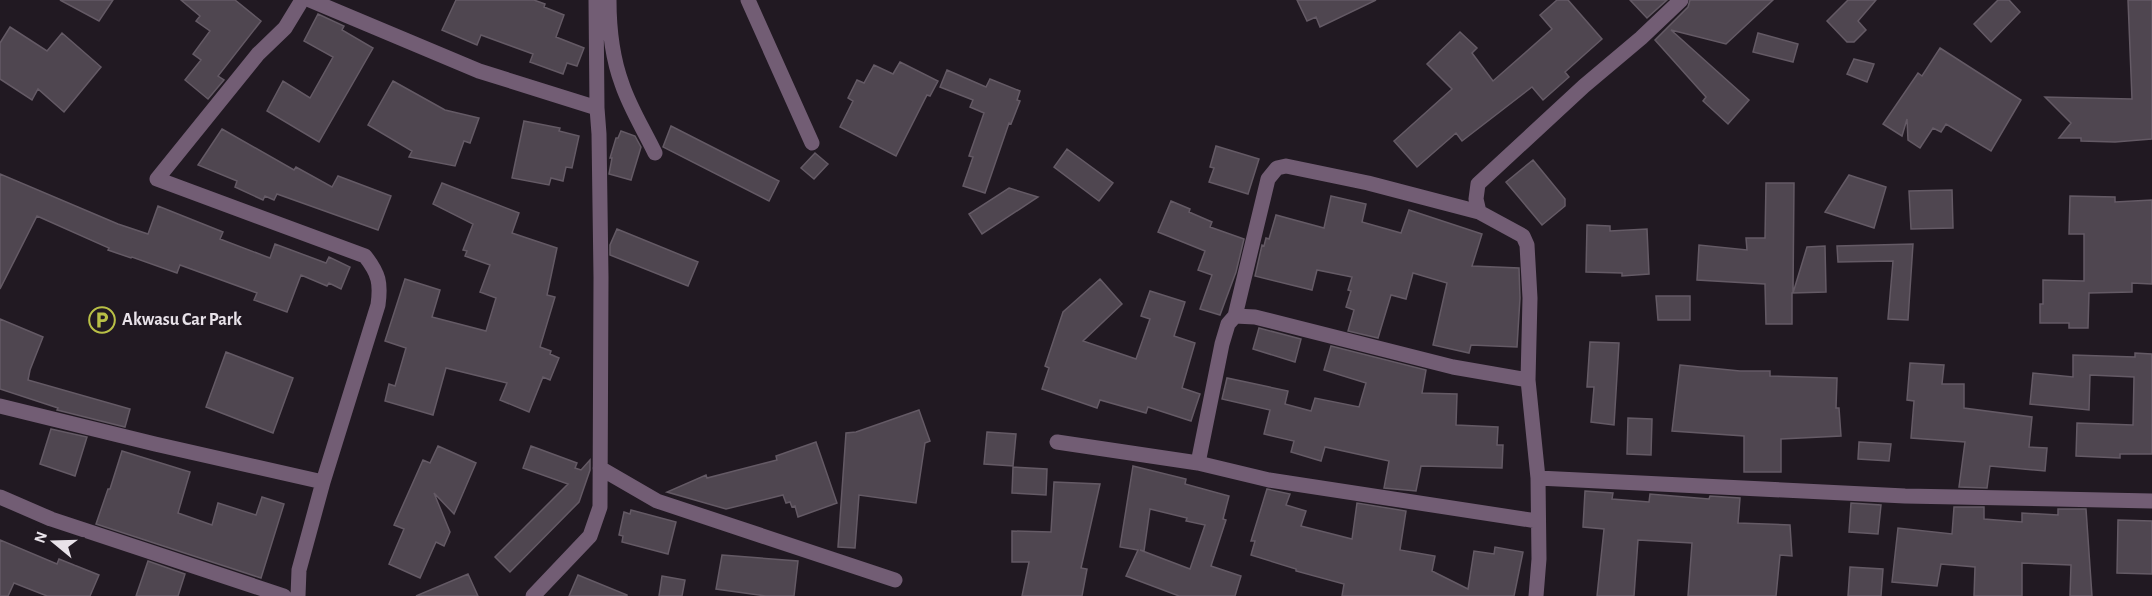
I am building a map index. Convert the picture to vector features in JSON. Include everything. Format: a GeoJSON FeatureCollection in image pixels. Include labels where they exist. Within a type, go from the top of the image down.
{"type":"FeatureCollection","features":[{"type":"Feature","properties":{"kind":"street"},"geometry":{"type":"LineString","coordinates":[[298,596],[299,570],[323,482],[378,305],[380,288],[376,270],[365,256],[157,179],[258,54],[285,28],[302,0]]}},
{"type":"Feature","properties":{"kind":"street"},"geometry":{"type":"LineString","coordinates":[[310,0],[478,71],[597,108]]}},
{"type":"Feature","properties":{"kind":"street"},"geometry":{"type":"LineString","coordinates":[[533,596],[590,536],[600,507],[600,242],[596,0]]}},
{"type":"Feature","properties":{"kind":"street"},"geometry":{"type":"LineString","coordinates":[[609,0],[609,22],[620,78],[656,153]]}},
{"type":"Feature","properties":{"kind":"street"},"geometry":{"type":"LineString","coordinates":[[748,0],[812,143]]}},
{"type":"Feature","properties":{"kind":"street"},"geometry":{"type":"LineString","coordinates":[[1479,212],[1476,199],[1478,184],[1681,0]]}},
{"type":"Feature","properties":{"kind":"street"},"geometry":{"type":"LineString","coordinates":[[1198,463],[1222,344],[1228,324],[1235,316],[1268,179],[1277,168],[1286,166],[1368,183],[1479,212],[1523,236],[1527,245],[1530,298],[1528,380],[1538,478],[1539,559],[1536,596]]}},
{"type":"Feature","properties":{"kind":"street"},"geometry":{"type":"LineString","coordinates":[[1235,316],[1255,317],[1453,367],[1528,380]]}},
{"type":"Feature","properties":{"kind":"street"},"geometry":{"type":"LineString","coordinates":[[0,406],[323,482]]}},
{"type":"Feature","properties":{"kind":"street"},"geometry":{"type":"LineString","coordinates":[[1057,442],[1198,463],[1269,480],[1537,521]]}},
{"type":"Feature","properties":{"kind":"street"},"geometry":{"type":"LineString","coordinates":[[600,468],[657,501],[895,580]]}},
{"type":"Feature","properties":{"kind":"street"},"geometry":{"type":"LineString","coordinates":[[1538,478],[1894,496],[2152,501]]}},
{"type":"Feature","properties":{"kind":"street"},"geometry":{"type":"LineString","coordinates":[[0,497],[51,519],[284,596]]}},
{"type":"Feature","properties":{"kind":"building"},"geometry":{"type":"Polygon","coordinates":[[[60,0],[113,0],[99,21],[60,0]]]}},
{"type":"Feature","properties":{"kind":"building"},"geometry":{"type":"Polygon","coordinates":[[[181,0],[235,0],[261,21],[218,76],[224,80],[208,99],[185,80],[201,60],[193,54],[210,31],[196,21],[200,16],[181,0]]]}},
{"type":"Feature","properties":{"kind":"building"},"geometry":{"type":"Polygon","coordinates":[[[456,0],[534,0],[545,4],[544,7],[564,15],[556,37],[584,48],[577,66],[567,63],[563,74],[530,62],[533,54],[481,35],[477,45],[442,30],[456,0]]]}},
{"type":"Feature","properties":{"kind":"building"},"geometry":{"type":"Polygon","coordinates":[[[1297,0],[1376,0],[1320,27],[1316,17],[1307,21],[1297,0]]]}},
{"type":"Feature","properties":{"kind":"building"},"geometry":{"type":"Polygon","coordinates":[[[1557,0],[1568,0],[1602,39],[1565,72],[1569,77],[1543,100],[1532,87],[1462,141],[1456,133],[1417,167],[1394,141],[1452,89],[1427,64],[1460,32],[1477,48],[1472,53],[1493,81],[1552,29],[1540,15],[1557,0]]]}},
{"type":"Feature","properties":{"kind":"building"},"geometry":{"type":"Polygon","coordinates":[[[1630,0],[1667,0],[1647,18],[1630,0]]]}},
{"type":"Feature","properties":{"kind":"building"},"geometry":{"type":"Polygon","coordinates":[[[1690,0],[1773,0],[1726,44],[1671,30],[1749,100],[1728,124],[1703,101],[1706,97],[1655,40],[1688,7],[1690,0]]]}},
{"type":"Feature","properties":{"kind":"building"},"geometry":{"type":"Polygon","coordinates":[[[1848,0],[1876,0],[1858,21],[1866,30],[1854,42],[1847,42],[1827,21],[1848,0]]]}},
{"type":"Feature","properties":{"kind":"building"},"geometry":{"type":"Polygon","coordinates":[[[1998,0],[2009,0],[2020,12],[1991,42],[1974,24],[1998,0]]]}},
{"type":"Feature","properties":{"kind":"building"},"geometry":{"type":"Polygon","coordinates":[[[2128,0],[2152,0],[2152,139],[2115,142],[2059,138],[2071,123],[2045,97],[2132,99],[2128,0]]]}},
{"type":"Feature","properties":{"kind":"building"},"geometry":{"type":"Polygon","coordinates":[[[318,14],[344,26],[342,30],[373,48],[319,142],[267,111],[283,81],[310,98],[333,57],[304,41],[318,14]]]}},
{"type":"Feature","properties":{"kind":"building"},"geometry":{"type":"Polygon","coordinates":[[[10,27],[47,51],[62,33],[101,67],[64,112],[38,89],[32,100],[0,79],[0,43],[10,27]]]}},
{"type":"Feature","properties":{"kind":"building"},"geometry":{"type":"Polygon","coordinates":[[[1758,33],[1798,44],[1793,62],[1753,52],[1758,33]]]}},
{"type":"Feature","properties":{"kind":"building"},"geometry":{"type":"Polygon","coordinates":[[[1940,48],[2021,100],[1991,151],[1946,124],[1941,132],[1933,128],[1920,148],[1908,140],[1907,119],[1902,136],[1883,124],[1918,73],[1922,76],[1940,48]]]}},
{"type":"Feature","properties":{"kind":"building"},"geometry":{"type":"Polygon","coordinates":[[[1854,59],[1874,64],[1867,82],[1847,74],[1854,59]]]}},
{"type":"Feature","properties":{"kind":"building"},"geometry":{"type":"Polygon","coordinates":[[[900,62],[938,81],[930,96],[927,95],[896,156],[840,127],[853,101],[848,98],[857,80],[864,83],[874,65],[893,74],[900,62]]]}},
{"type":"Feature","properties":{"kind":"building"},"geometry":{"type":"Polygon","coordinates":[[[947,70],[986,87],[990,79],[1020,91],[1017,100],[1020,101],[1011,124],[1009,123],[985,193],[963,186],[973,157],[969,156],[984,113],[970,107],[973,100],[940,87],[947,70]]]}},
{"type":"Feature","properties":{"kind":"building"},"geometry":{"type":"Polygon","coordinates":[[[393,81],[445,110],[479,118],[470,143],[464,141],[455,166],[409,157],[412,151],[368,125],[393,81]]]}},
{"type":"Feature","properties":{"kind":"building"},"geometry":{"type":"Polygon","coordinates":[[[524,121],[560,128],[559,131],[579,136],[572,168],[566,167],[563,181],[551,178],[549,185],[512,178],[524,121]]]}},
{"type":"Feature","properties":{"kind":"building"},"geometry":{"type":"Polygon","coordinates":[[[671,126],[779,181],[769,201],[663,147],[671,126]]]}},
{"type":"Feature","properties":{"kind":"building"},"geometry":{"type":"Polygon","coordinates":[[[222,129],[294,170],[296,167],[332,187],[338,176],[391,196],[378,230],[277,194],[274,200],[265,196],[263,200],[235,187],[237,181],[198,165],[222,129]]]}},
{"type":"Feature","properties":{"kind":"building"},"geometry":{"type":"Polygon","coordinates":[[[621,131],[635,136],[641,147],[631,180],[609,174],[612,158],[610,158],[616,138],[621,131]]]}},
{"type":"Feature","properties":{"kind":"building"},"geometry":{"type":"Polygon","coordinates":[[[1216,146],[1259,159],[1248,194],[1209,182],[1214,168],[1210,167],[1216,146]]]}},
{"type":"Feature","properties":{"kind":"building"},"geometry":{"type":"Polygon","coordinates":[[[1067,149],[1113,183],[1099,201],[1054,167],[1067,149]]]}},
{"type":"Feature","properties":{"kind":"building"},"geometry":{"type":"Polygon","coordinates":[[[815,153],[828,164],[814,179],[801,168],[815,153]]]}},
{"type":"Feature","properties":{"kind":"building"},"geometry":{"type":"Polygon","coordinates":[[[1533,160],[1565,199],[1565,206],[1542,225],[1506,182],[1533,160]]]}},
{"type":"Feature","properties":{"kind":"building"},"geometry":{"type":"Polygon","coordinates":[[[0,174],[118,224],[148,234],[158,206],[223,232],[220,239],[270,258],[275,244],[326,263],[329,257],[350,267],[341,289],[301,275],[287,312],[254,300],[257,293],[180,265],[177,273],[108,250],[109,248],[37,216],[0,289],[0,174]]]}},
{"type":"Feature","properties":{"kind":"building"},"geometry":{"type":"Polygon","coordinates":[[[1849,175],[1886,187],[1874,228],[1825,212],[1849,175]]]}},
{"type":"Feature","properties":{"kind":"building"},"geometry":{"type":"Polygon","coordinates":[[[442,183],[519,213],[512,233],[557,248],[547,295],[555,297],[540,347],[551,351],[550,354],[559,358],[550,380],[543,377],[529,412],[500,400],[507,383],[446,368],[433,415],[385,401],[389,384],[395,386],[406,348],[385,341],[405,279],[440,290],[432,317],[486,331],[496,298],[480,292],[490,265],[465,256],[467,251],[463,250],[473,224],[433,204],[442,183]]]}},
{"type":"Feature","properties":{"kind":"building"},"geometry":{"type":"Polygon","coordinates":[[[1766,183],[1794,183],[1792,324],[1766,324],[1765,284],[1697,280],[1699,245],[1747,250],[1746,238],[1765,238],[1766,183]]]}},
{"type":"Feature","properties":{"kind":"building"},"geometry":{"type":"Polygon","coordinates":[[[1009,188],[1038,197],[982,234],[969,214],[1009,188]]]}},
{"type":"Feature","properties":{"kind":"building"},"geometry":{"type":"Polygon","coordinates":[[[1952,190],[1953,228],[1911,229],[1909,191],[1952,190]]]}},
{"type":"Feature","properties":{"kind":"building"},"geometry":{"type":"Polygon","coordinates":[[[1331,196],[1366,204],[1362,222],[1401,233],[1409,210],[1482,234],[1472,266],[1519,268],[1517,347],[1471,345],[1469,353],[1433,345],[1447,283],[1413,273],[1406,299],[1391,295],[1378,338],[1348,331],[1354,310],[1346,307],[1352,277],[1317,270],[1312,290],[1255,276],[1262,245],[1264,246],[1266,238],[1269,239],[1276,215],[1324,228],[1331,196]]]}},
{"type":"Feature","properties":{"kind":"building"},"geometry":{"type":"Polygon","coordinates":[[[2070,196],[2115,197],[2115,202],[2152,200],[2152,284],[2132,283],[2132,292],[2089,293],[2088,328],[2069,328],[2069,323],[2040,323],[2043,280],[2084,281],[2084,234],[2069,234],[2070,196]]]}},
{"type":"Feature","properties":{"kind":"building"},"geometry":{"type":"Polygon","coordinates":[[[1171,201],[1212,222],[1210,227],[1244,239],[1236,272],[1220,315],[1200,309],[1212,275],[1198,270],[1205,251],[1158,232],[1171,201]]]}},
{"type":"Feature","properties":{"kind":"building"},"geometry":{"type":"Polygon","coordinates":[[[1587,225],[1610,226],[1610,231],[1647,229],[1649,274],[1622,276],[1622,273],[1586,272],[1587,225]]]}},
{"type":"Feature","properties":{"kind":"building"},"geometry":{"type":"Polygon","coordinates":[[[617,229],[698,262],[688,286],[610,255],[610,245],[617,229]]]}},
{"type":"Feature","properties":{"kind":"building"},"geometry":{"type":"Polygon","coordinates":[[[1913,244],[1908,320],[1888,319],[1893,261],[1838,262],[1837,246],[1913,244]]]}},
{"type":"Feature","properties":{"kind":"building"},"geometry":{"type":"Polygon","coordinates":[[[1825,246],[1826,292],[1793,293],[1807,247],[1825,246]]]}},
{"type":"Feature","properties":{"kind":"building"},"geometry":{"type":"Polygon","coordinates":[[[1100,279],[1122,304],[1083,341],[1136,359],[1150,319],[1141,316],[1150,291],[1185,302],[1174,336],[1195,343],[1182,388],[1200,394],[1191,421],[1148,407],[1146,413],[1100,400],[1097,408],[1042,389],[1049,368],[1045,366],[1063,312],[1100,279]]]}},
{"type":"Feature","properties":{"kind":"building"},"geometry":{"type":"Polygon","coordinates":[[[1656,296],[1690,296],[1690,320],[1658,320],[1656,296]]]}},
{"type":"Feature","properties":{"kind":"building"},"geometry":{"type":"Polygon","coordinates":[[[0,319],[43,337],[28,380],[130,409],[125,427],[57,410],[58,408],[0,389],[0,319]]]}},
{"type":"Feature","properties":{"kind":"building"},"geometry":{"type":"Polygon","coordinates":[[[1259,328],[1301,339],[1295,362],[1253,349],[1259,328]]]}},
{"type":"Feature","properties":{"kind":"building"},"geometry":{"type":"Polygon","coordinates":[[[1590,342],[1619,343],[1614,425],[1591,422],[1594,387],[1587,387],[1590,342]]]}},
{"type":"Feature","properties":{"kind":"building"},"geometry":{"type":"Polygon","coordinates":[[[1331,346],[1426,370],[1422,393],[1457,394],[1456,425],[1498,427],[1497,445],[1503,445],[1502,468],[1421,466],[1416,491],[1384,488],[1389,461],[1325,447],[1321,461],[1291,452],[1294,441],[1264,434],[1270,410],[1222,399],[1227,378],[1288,391],[1285,404],[1311,411],[1315,398],[1359,407],[1366,383],[1324,370],[1331,346]]]}},
{"type":"Feature","properties":{"kind":"building"},"geometry":{"type":"Polygon","coordinates":[[[226,352],[293,378],[273,433],[206,407],[226,352]]]}},
{"type":"Feature","properties":{"kind":"building"},"geometry":{"type":"Polygon","coordinates":[[[2135,353],[2152,354],[2152,454],[2120,454],[2120,458],[2076,456],[2077,423],[2133,425],[2134,377],[2090,375],[2089,410],[2030,404],[2033,373],[2073,377],[2073,355],[2135,357],[2135,353]]]}},
{"type":"Feature","properties":{"kind":"building"},"geometry":{"type":"Polygon","coordinates":[[[1910,363],[1944,365],[1942,384],[1964,384],[1964,408],[2032,417],[2029,447],[2047,448],[2045,471],[1990,466],[1987,488],[1959,487],[1965,442],[1911,438],[1914,401],[1907,400],[1910,363]]]}},
{"type":"Feature","properties":{"kind":"building"},"geometry":{"type":"Polygon","coordinates":[[[1680,365],[1740,371],[1770,371],[1770,376],[1837,378],[1836,408],[1839,408],[1841,436],[1781,439],[1781,472],[1744,472],[1744,436],[1672,431],[1680,365]]]}},
{"type":"Feature","properties":{"kind":"building"},"geometry":{"type":"Polygon","coordinates":[[[919,410],[930,441],[925,443],[916,503],[859,495],[855,548],[838,547],[846,433],[856,432],[919,410]]]}},
{"type":"Feature","properties":{"kind":"building"},"geometry":{"type":"Polygon","coordinates":[[[1628,418],[1652,419],[1651,455],[1627,454],[1628,418]]]}},
{"type":"Feature","properties":{"kind":"building"},"geometry":{"type":"Polygon","coordinates":[[[51,429],[87,437],[75,476],[40,464],[51,429]]]}},
{"type":"Feature","properties":{"kind":"building"},"geometry":{"type":"Polygon","coordinates":[[[987,432],[1016,434],[1013,466],[984,464],[987,432]]]}},
{"type":"Feature","properties":{"kind":"building"},"geometry":{"type":"Polygon","coordinates":[[[816,442],[837,503],[798,517],[795,506],[792,507],[790,502],[786,503],[783,495],[726,509],[667,492],[706,475],[707,478],[777,460],[776,456],[816,442]]]}},
{"type":"Feature","properties":{"kind":"building"},"geometry":{"type":"Polygon","coordinates":[[[1859,442],[1891,444],[1889,461],[1858,459],[1859,442]]]}},
{"type":"Feature","properties":{"kind":"building"},"geometry":{"type":"Polygon","coordinates":[[[438,446],[476,463],[454,514],[434,493],[450,532],[444,546],[436,542],[420,578],[389,564],[404,529],[394,525],[423,460],[430,463],[438,446]]]}},
{"type":"Feature","properties":{"kind":"building"},"geometry":{"type":"Polygon","coordinates":[[[531,446],[577,463],[575,468],[581,470],[590,460],[590,470],[579,502],[510,572],[495,557],[568,484],[523,468],[531,446]]]}},
{"type":"Feature","properties":{"kind":"building"},"geometry":{"type":"Polygon","coordinates":[[[122,451],[190,472],[178,513],[212,525],[218,503],[256,515],[262,497],[284,504],[261,578],[96,524],[122,451]]]}},
{"type":"Feature","properties":{"kind":"building"},"geometry":{"type":"Polygon","coordinates":[[[1133,466],[1186,479],[1185,484],[1229,496],[1223,519],[1226,520],[1211,566],[1241,576],[1235,596],[1179,596],[1126,576],[1138,550],[1120,547],[1133,466]],[[1150,509],[1144,551],[1140,550],[1190,569],[1205,525],[1186,521],[1187,518],[1150,509]]]}},
{"type":"Feature","properties":{"kind":"building"},"geometry":{"type":"Polygon","coordinates":[[[1013,467],[1047,469],[1046,495],[1012,493],[1013,467]]]}},
{"type":"Feature","properties":{"kind":"building"},"geometry":{"type":"Polygon","coordinates":[[[1054,482],[1100,484],[1081,568],[1087,569],[1082,596],[1022,596],[1029,562],[1012,562],[1012,531],[1051,532],[1054,482]]]}},
{"type":"Feature","properties":{"kind":"building"},"geometry":{"type":"Polygon","coordinates":[[[1267,489],[1290,494],[1286,505],[1306,511],[1301,526],[1352,539],[1357,503],[1406,511],[1400,550],[1435,556],[1432,571],[1468,589],[1474,551],[1494,554],[1495,547],[1523,552],[1514,596],[1342,596],[1344,584],[1296,571],[1296,569],[1251,555],[1255,541],[1251,541],[1267,489]]]}},
{"type":"Feature","properties":{"kind":"building"},"geometry":{"type":"Polygon","coordinates":[[[1585,491],[1613,493],[1612,499],[1649,502],[1650,494],[1709,499],[1710,496],[1740,498],[1738,523],[1790,525],[1792,556],[1780,555],[1776,596],[1688,596],[1692,543],[1638,540],[1634,596],[1597,596],[1604,529],[1583,527],[1585,491]]]}},
{"type":"Feature","properties":{"kind":"building"},"geometry":{"type":"Polygon","coordinates":[[[1851,503],[1881,505],[1878,534],[1849,532],[1851,503]]]}},
{"type":"Feature","properties":{"kind":"building"},"geometry":{"type":"Polygon","coordinates":[[[1954,507],[1984,507],[1984,519],[2022,522],[2022,513],[2058,515],[2058,509],[2086,509],[2092,596],[2070,596],[2071,565],[2022,563],[2022,596],[1974,596],[1975,567],[1941,564],[1937,586],[1892,582],[1898,528],[1952,534],[1954,507]]]}},
{"type":"Feature","properties":{"kind":"building"},"geometry":{"type":"Polygon","coordinates":[[[631,510],[676,522],[668,554],[622,542],[623,536],[619,535],[624,512],[630,514],[631,510]]]}},
{"type":"Feature","properties":{"kind":"building"},"geometry":{"type":"Polygon","coordinates":[[[2118,520],[2152,521],[2152,574],[2117,573],[2118,520]]]}},
{"type":"Feature","properties":{"kind":"building"},"geometry":{"type":"Polygon","coordinates":[[[0,540],[57,564],[59,559],[99,575],[90,596],[47,596],[14,583],[8,596],[0,596],[0,540]]]}},
{"type":"Feature","properties":{"kind":"building"},"geometry":{"type":"Polygon","coordinates":[[[722,555],[798,561],[794,596],[766,596],[716,589],[722,555]]]}},
{"type":"Feature","properties":{"kind":"building"},"geometry":{"type":"Polygon","coordinates":[[[148,561],[185,574],[178,596],[136,596],[148,561]]]}},
{"type":"Feature","properties":{"kind":"building"},"geometry":{"type":"Polygon","coordinates":[[[1850,567],[1883,569],[1881,596],[1848,596],[1850,567]]]}},
{"type":"Feature","properties":{"kind":"building"},"geometry":{"type":"Polygon","coordinates":[[[468,574],[478,596],[416,596],[468,574]]]}},
{"type":"Feature","properties":{"kind":"building"},"geometry":{"type":"Polygon","coordinates":[[[578,575],[627,595],[627,596],[569,596],[578,575]]]}},
{"type":"Feature","properties":{"kind":"building"},"geometry":{"type":"Polygon","coordinates":[[[662,576],[685,580],[682,596],[659,596],[662,576]]]}},
{"type":"Feature","properties":{"kind":"place","name":"Akwasu Car Park"},"geometry":{"type":"Point","coordinates":[102,320]}}]}
